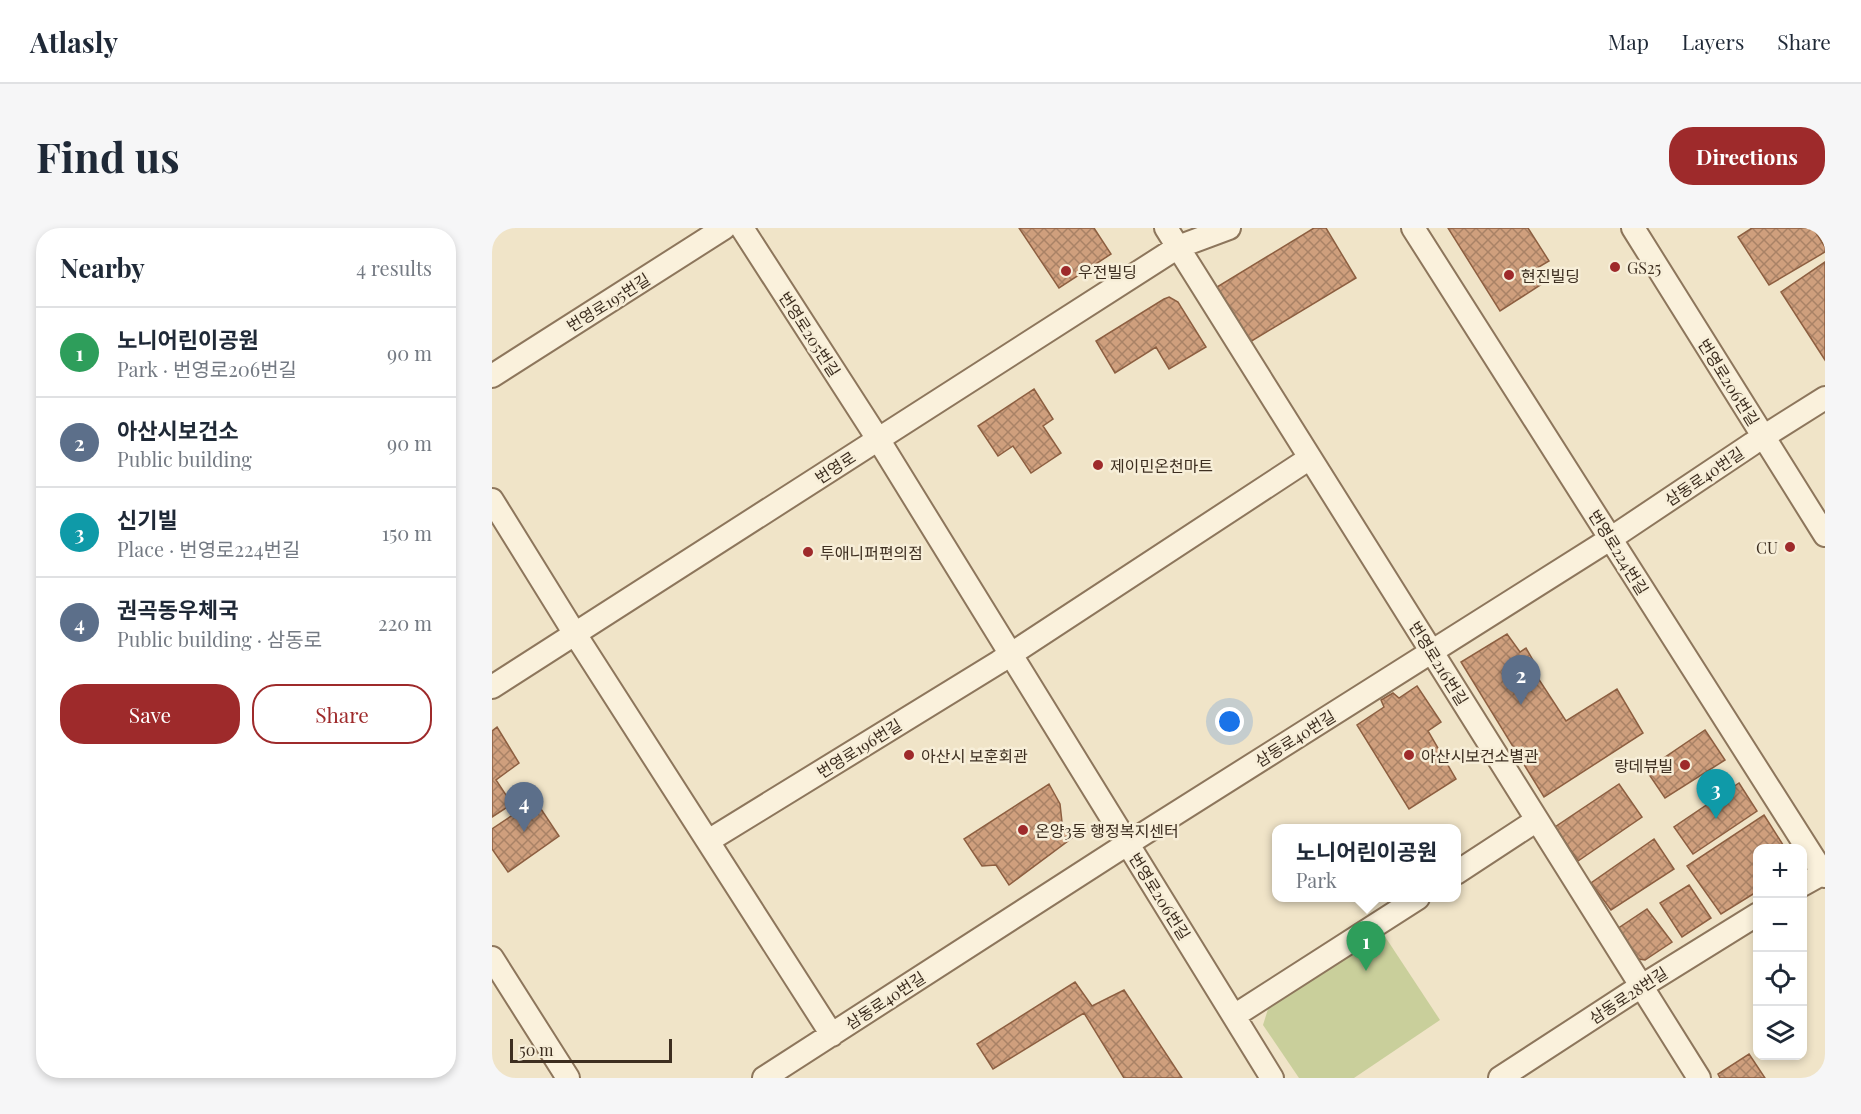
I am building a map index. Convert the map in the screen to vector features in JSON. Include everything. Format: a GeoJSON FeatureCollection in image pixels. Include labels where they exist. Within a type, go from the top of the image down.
{"type":"FeatureCollection","features":[{"type":"Feature","properties":{"kind":"street","name":"번영로195번길"},"geometry":{"type":"LineString","coordinates":[[492,376],[724,228]]}},
{"type":"Feature","properties":{"kind":"street","name":"번영로205번길"},"geometry":{"type":"LineString","coordinates":[[742,228],[878,439]]}},
{"type":"Feature","properties":{"kind":"street","name":"번영로"},"geometry":{"type":"LineString","coordinates":[[492,687],[878,439],[1174,234],[1194,228]]}},
{"type":"Feature","properties":{"kind":"street","name":"번영로"},"geometry":{"type":"LineString","coordinates":[[1174,234],[1229,228]]}},
{"type":"Feature","properties":{"kind":"street","name":"번영로224번길"},"geometry":{"type":"LineString","coordinates":[[1413,228],[1824,873]]}},
{"type":"Feature","properties":{"kind":"street","name":"번영로206번길"},"geometry":{"type":"LineString","coordinates":[[1634,228],[1825,535]]}},
{"type":"Feature","properties":{"kind":"street","name":"번영로216번길"},"geometry":{"type":"LineString","coordinates":[[1174,234],[1310,458],[1699,1078]]}},
{"type":"Feature","properties":{"kind":"street","name":"삼동로40번길"},"geometry":{"type":"LineString","coordinates":[[764,1078],[1610,539],[1825,398]]}},
{"type":"Feature","properties":{"kind":"street","name":"번영로206번길"},"geometry":{"type":"LineString","coordinates":[[878,439],[1272,1078]]}},
{"type":"Feature","properties":{"kind":"street"},"geometry":{"type":"LineString","coordinates":[[1010,654],[1310,458]]}},
{"type":"Feature","properties":{"kind":"street"},"geometry":{"type":"LineString","coordinates":[[492,500],[574,634],[832,1035]]}},
{"type":"Feature","properties":{"kind":"street","name":"번영로196번길"},"geometry":{"type":"LineString","coordinates":[[708,841],[1010,654]]}},
{"type":"Feature","properties":{"kind":"street"},"geometry":{"type":"LineString","coordinates":[[1461,870],[1537,820]]}},
{"type":"Feature","properties":{"kind":"street"},"geometry":{"type":"LineString","coordinates":[[1807,883],[1824,873]]}},
{"type":"Feature","properties":{"kind":"street"},"geometry":{"type":"LineString","coordinates":[[1234,1016],[1410,902]]}},
{"type":"Feature","properties":{"kind":"street","name":"삼동로28번길"},"geometry":{"type":"LineString","coordinates":[[1500,1078],[1641,986],[1753,917]]}},
{"type":"Feature","properties":{"kind":"street"},"geometry":{"type":"LineString","coordinates":[[492,958],[568,1078]]}},
{"type":"Feature","properties":{"kind":"green space"},"geometry":{"type":"Polygon","coordinates":[[[1382,932],[1440,1020],[1354,1078],[1299,1078],[1263,1025],[1268,1009],[1382,932]]]}},
{"type":"Feature","properties":{"kind":"building","name":"우전빌딩"},"geometry":{"type":"Polygon","coordinates":[[[1019,228],[1094,228],[1111,254],[1059,288],[1019,228]]]}},
{"type":"Feature","properties":{"kind":"building"},"geometry":{"type":"Polygon","coordinates":[[[1314,228],[1326,228],[1356,278],[1250,342],[1217,287],[1314,228]]]}},
{"type":"Feature","properties":{"kind":"building","name":"현진빌딩"},"geometry":{"type":"Polygon","coordinates":[[[1448,228],[1528,228],[1549,261],[1537,268],[1545,282],[1500,311],[1448,228]]]}},
{"type":"Feature","properties":{"kind":"building"},"geometry":{"type":"Polygon","coordinates":[[[1752,228],[1813,228],[1825,247],[1825,252],[1769,285],[1738,237],[1752,228]]]}},
{"type":"Feature","properties":{"kind":"building"},"geometry":{"type":"Polygon","coordinates":[[[1825,262],[1825,360],[1781,292],[1825,262]]]}},
{"type":"Feature","properties":{"kind":"building"},"geometry":{"type":"Polygon","coordinates":[[[1169,297],[1178,302],[1206,347],[1169,369],[1156,347],[1115,373],[1096,341],[1169,297]]]}},
{"type":"Feature","properties":{"kind":"building"},"geometry":{"type":"Polygon","coordinates":[[[1034,389],[1053,419],[1043,426],[1061,453],[1031,473],[1013,446],[998,456],[978,426],[1034,389]]]}},
{"type":"Feature","properties":{"kind":"building"},"geometry":{"type":"Polygon","coordinates":[[[1507,634],[1520,652],[1526,648],[1538,669],[1534,672],[1566,721],[1617,689],[1643,733],[1544,797],[1461,662],[1507,634]]]}},
{"type":"Feature","properties":{"kind":"building","name":"아산시보건소별관"},"geometry":{"type":"Polygon","coordinates":[[[1417,686],[1441,722],[1428,731],[1456,779],[1409,809],[1357,725],[1384,707],[1381,700],[1393,693],[1399,698],[1417,686]]]}},
{"type":"Feature","properties":{"kind":"building"},"geometry":{"type":"Polygon","coordinates":[[[497,727],[519,763],[496,780],[512,804],[492,817],[492,731],[497,727]]]}},
{"type":"Feature","properties":{"kind":"building","name":"랑데뷰빌"},"geometry":{"type":"Polygon","coordinates":[[[1705,730],[1725,760],[1665,798],[1646,770],[1705,730]]]}},
{"type":"Feature","properties":{"kind":"building"},"geometry":{"type":"Polygon","coordinates":[[[1739,783],[1757,811],[1693,854],[1674,827],[1739,783]]]}},
{"type":"Feature","properties":{"kind":"building","name":"온양3동 행정복지센터"},"geometry":{"type":"Polygon","coordinates":[[[1049,784],[1060,804],[1062,822],[1072,838],[1009,885],[996,865],[982,866],[964,839],[1049,784]]]}},
{"type":"Feature","properties":{"kind":"building"},"geometry":{"type":"Polygon","coordinates":[[[1619,784],[1642,817],[1578,861],[1555,827],[1619,784]]]}},
{"type":"Feature","properties":{"kind":"building"},"geometry":{"type":"Polygon","coordinates":[[[535,800],[559,836],[508,872],[492,849],[492,829],[535,800]]]}},
{"type":"Feature","properties":{"kind":"building"},"geometry":{"type":"Polygon","coordinates":[[[1764,815],[1782,844],[1753,844],[1753,894],[1721,914],[1687,866],[1764,815]]]}},
{"type":"Feature","properties":{"kind":"building"},"geometry":{"type":"Polygon","coordinates":[[[1654,839],[1674,869],[1611,910],[1591,883],[1654,839]]]}},
{"type":"Feature","properties":{"kind":"building"},"geometry":{"type":"Polygon","coordinates":[[[1689,885],[1711,918],[1682,937],[1660,903],[1689,885]]]}},
{"type":"Feature","properties":{"kind":"building"},"geometry":{"type":"Polygon","coordinates":[[[1647,909],[1672,942],[1645,960],[1632,958],[1614,931],[1647,909]]]}},
{"type":"Feature","properties":{"kind":"building"},"geometry":{"type":"Polygon","coordinates":[[[1075,982],[1092,1006],[1124,990],[1182,1078],[1124,1078],[1084,1013],[993,1069],[977,1044],[1075,982]]]}},
{"type":"Feature","properties":{"kind":"building"},"geometry":{"type":"Polygon","coordinates":[[[1749,1054],[1765,1078],[1720,1078],[1718,1074],[1749,1054]]]}},
{"type":"Feature","properties":{"kind":"place","name":"GS25"},"geometry":{"type":"Point","coordinates":[1615,267]}},
{"type":"Feature","properties":{"kind":"place","name":"우전빌딩"},"geometry":{"type":"Point","coordinates":[1066,271]}},
{"type":"Feature","properties":{"kind":"place","name":"현진빌딩"},"geometry":{"type":"Point","coordinates":[1509,275]}},
{"type":"Feature","properties":{"kind":"place","name":"제이민온천마트"},"geometry":{"type":"Point","coordinates":[1098,465]}},
{"type":"Feature","properties":{"kind":"place","name":"CU"},"geometry":{"type":"Point","coordinates":[1790,547]}},
{"type":"Feature","properties":{"kind":"place","name":"투애니퍼편의점"},"geometry":{"type":"Point","coordinates":[808,552]}},
{"type":"Feature","properties":{"kind":"place","name":"아산시보건소"},"geometry":{"type":"Point","coordinates":[1521,705]}},
{"type":"Feature","properties":{"kind":"place","name":"아산시 보훈회관"},"geometry":{"type":"Point","coordinates":[909,755]}},
{"type":"Feature","properties":{"kind":"place","name":"아산시보건소별관"},"geometry":{"type":"Point","coordinates":[1409,755]}},
{"type":"Feature","properties":{"kind":"place","name":"랑데뷰빌"},"geometry":{"type":"Point","coordinates":[1685,765]}},
{"type":"Feature","properties":{"kind":"place","name":"신기빌"},"geometry":{"type":"Point","coordinates":[1716,819]}},
{"type":"Feature","properties":{"kind":"place","name":"온양3동 행정복지센터"},"geometry":{"type":"Point","coordinates":[1023,830]}},
{"type":"Feature","properties":{"kind":"place","name":"권곡동우체국"},"geometry":{"type":"Point","coordinates":[524,832]}},
{"type":"Feature","properties":{"kind":"place","name":"노니어린이공원"},"geometry":{"type":"Point","coordinates":[1366,971]}}]}
